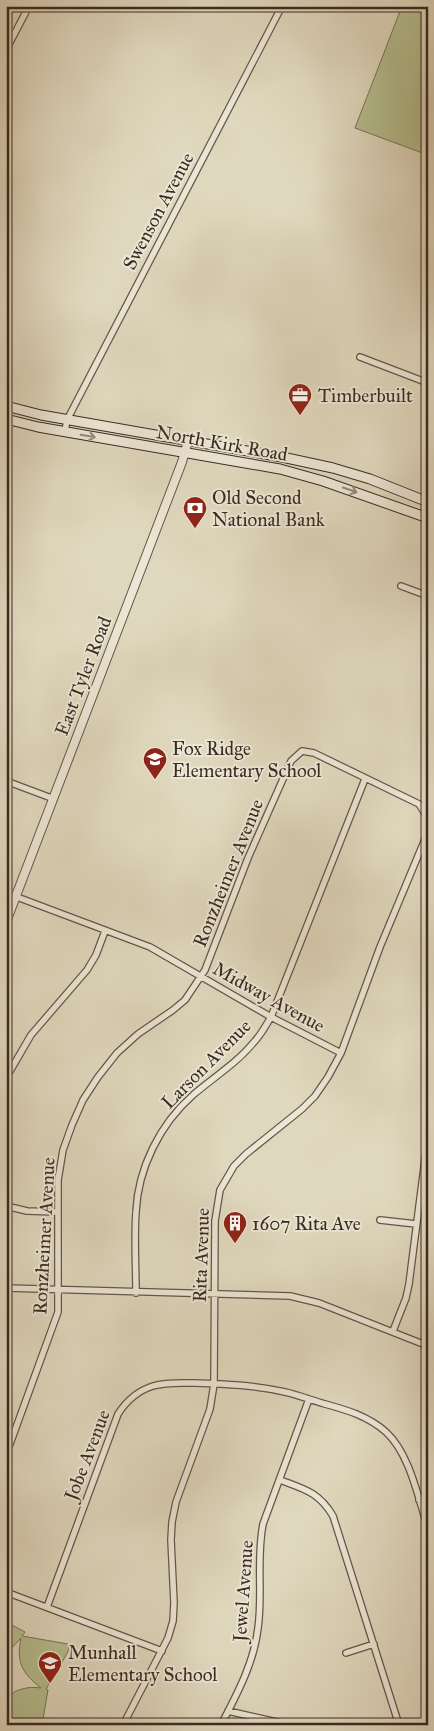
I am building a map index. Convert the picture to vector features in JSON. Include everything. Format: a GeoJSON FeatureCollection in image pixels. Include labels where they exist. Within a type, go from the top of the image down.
{"type":"FeatureCollection","features":[{"type":"Feature","properties":{"kind":"main road","name":"North Kirk Road"},"geometry":{"type":"LineString","coordinates":[[6,406],[24,412],[282,457],[333,468],[370,479],[428,502]]}},
{"type":"Feature","properties":{"kind":"main road","name":"North Kirk Road"},"geometry":{"type":"LineString","coordinates":[[6,419],[64,432],[302,474],[428,518]]}},
{"type":"Feature","properties":{"kind":"street"},"geometry":{"type":"LineString","coordinates":[[6,50],[29,6]]}},
{"type":"Feature","properties":{"kind":"street","name":"Swenson Avenue"},"geometry":{"type":"LineString","coordinates":[[64,432],[67,420],[282,6]]}},
{"type":"Feature","properties":{"kind":"street"},"geometry":{"type":"LineString","coordinates":[[360,357],[428,383]]}},
{"type":"Feature","properties":{"kind":"street","name":"East Tyler Road"},"geometry":{"type":"LineString","coordinates":[[6,922],[188,441]]}},
{"type":"Feature","properties":{"kind":"street"},"geometry":{"type":"LineString","coordinates":[[402,586],[428,596]]}},
{"type":"Feature","properties":{"kind":"street","name":"Ronzheimer Avenue"},"geometry":{"type":"LineString","coordinates":[[6,1455],[56,1320],[59,1290],[58,1180],[63,1150],[83,1100],[98,1076],[117,1053],[138,1034],[186,1000],[201,977],[211,959],[248,858],[291,761],[302,751],[314,753],[365,779]]}},
{"type":"Feature","properties":{"kind":"street"},"geometry":{"type":"LineString","coordinates":[[365,779],[419,804],[426,816],[427,823]]}},
{"type":"Feature","properties":{"kind":"street","name":"Larson Avenue"},"geometry":{"type":"LineString","coordinates":[[136,1293],[136,1212],[139,1186],[156,1142],[177,1112],[193,1095],[250,1047],[272,1017],[365,779]]}},
{"type":"Feature","properties":{"kind":"street"},"geometry":{"type":"LineString","coordinates":[[6,781],[54,799]]}},
{"type":"Feature","properties":{"kind":"street","name":"Rita Avenue"},"geometry":{"type":"LineString","coordinates":[[123,1725],[168,1638],[173,1612],[172,1522],[176,1502],[210,1409],[214,1384],[215,1221],[220,1190],[234,1166],[246,1154],[289,1121],[315,1096],[328,1077],[341,1053],[380,947],[428,832]]}},
{"type":"Feature","properties":{"kind":"street","name":"Midway Avenue"},"geometry":{"type":"LineString","coordinates":[[17,897],[150,947],[272,1017],[341,1053]]}},
{"type":"Feature","properties":{"kind":"street"},"geometry":{"type":"LineString","coordinates":[[6,1078],[31,1035],[87,970],[105,931]]}},
{"type":"Feature","properties":{"kind":"street"},"geometry":{"type":"LineString","coordinates":[[393,1331],[406,1298],[409,1284],[428,1136]]}},
{"type":"Feature","properties":{"kind":"street"},"geometry":{"type":"LineString","coordinates":[[6,1206],[27,1211],[57,1212]]}},
{"type":"Feature","properties":{"kind":"street"},"geometry":{"type":"LineString","coordinates":[[380,1220],[416,1224]]}},
{"type":"Feature","properties":{"kind":"street"},"geometry":{"type":"LineString","coordinates":[[6,1288],[290,1296],[320,1303],[428,1346]]}},
{"type":"Feature","properties":{"kind":"street","name":"Jobe Avenue"},"geometry":{"type":"LineString","coordinates":[[47,1607],[113,1425],[125,1403],[136,1393],[159,1384],[214,1384],[285,1392],[357,1413],[374,1422],[387,1433],[406,1460],[428,1528]]}},
{"type":"Feature","properties":{"kind":"street","name":"Jewel Avenue"},"geometry":{"type":"LineString","coordinates":[[221,1725],[248,1669],[255,1648],[260,1602],[260,1541],[263,1524],[309,1399]]}},
{"type":"Feature","properties":{"kind":"street"},"geometry":{"type":"LineString","coordinates":[[280,1480],[314,1494],[327,1506],[333,1516],[399,1725]]}},
{"type":"Feature","properties":{"kind":"street"},"geometry":{"type":"LineString","coordinates":[[419,1500],[428,1495]]}},
{"type":"Feature","properties":{"kind":"street"},"geometry":{"type":"LineString","coordinates":[[6,1592],[162,1651]]}},
{"type":"Feature","properties":{"kind":"street"},"geometry":{"type":"LineString","coordinates":[[346,1653],[374,1644]]}},
{"type":"Feature","properties":{"kind":"street"},"geometry":{"type":"LineString","coordinates":[[228,1711],[290,1725]]}},
{"type":"Feature","properties":{"kind":"green space"},"geometry":{"type":"Polygon","coordinates":[[[402,6],[428,6],[428,155],[355,128],[402,6]]]}},
{"type":"Feature","properties":{"kind":"green space"},"geometry":{"type":"Polygon","coordinates":[[[6,1622],[25,1632],[22,1636],[68,1644],[69,1650],[46,1689],[48,1690],[42,1725],[13,1725],[6,1721],[6,1698],[22,1689],[31,1687],[41,1688],[29,1677],[22,1666],[19,1654],[21,1638],[6,1654],[6,1622]]]}},
{"type":"Feature","properties":{"kind":"place","name":"Timberbuilt"},"geometry":{"type":"Point","coordinates":[300,416]}},
{"type":"Feature","properties":{"kind":"place","name":"Old Second National Bank"},"geometry":{"type":"Point","coordinates":[195,529]}},
{"type":"Feature","properties":{"kind":"place","name":"Fox Ridge Elementary School"},"geometry":{"type":"Point","coordinates":[155,780]}},
{"type":"Feature","properties":{"kind":"place","name":"1607 Rita Ave"},"geometry":{"type":"Point","coordinates":[235,1244]}},
{"type":"Feature","properties":{"kind":"place","name":"Munhall Elementary School"},"geometry":{"type":"Point","coordinates":[50,1684]}}]}
